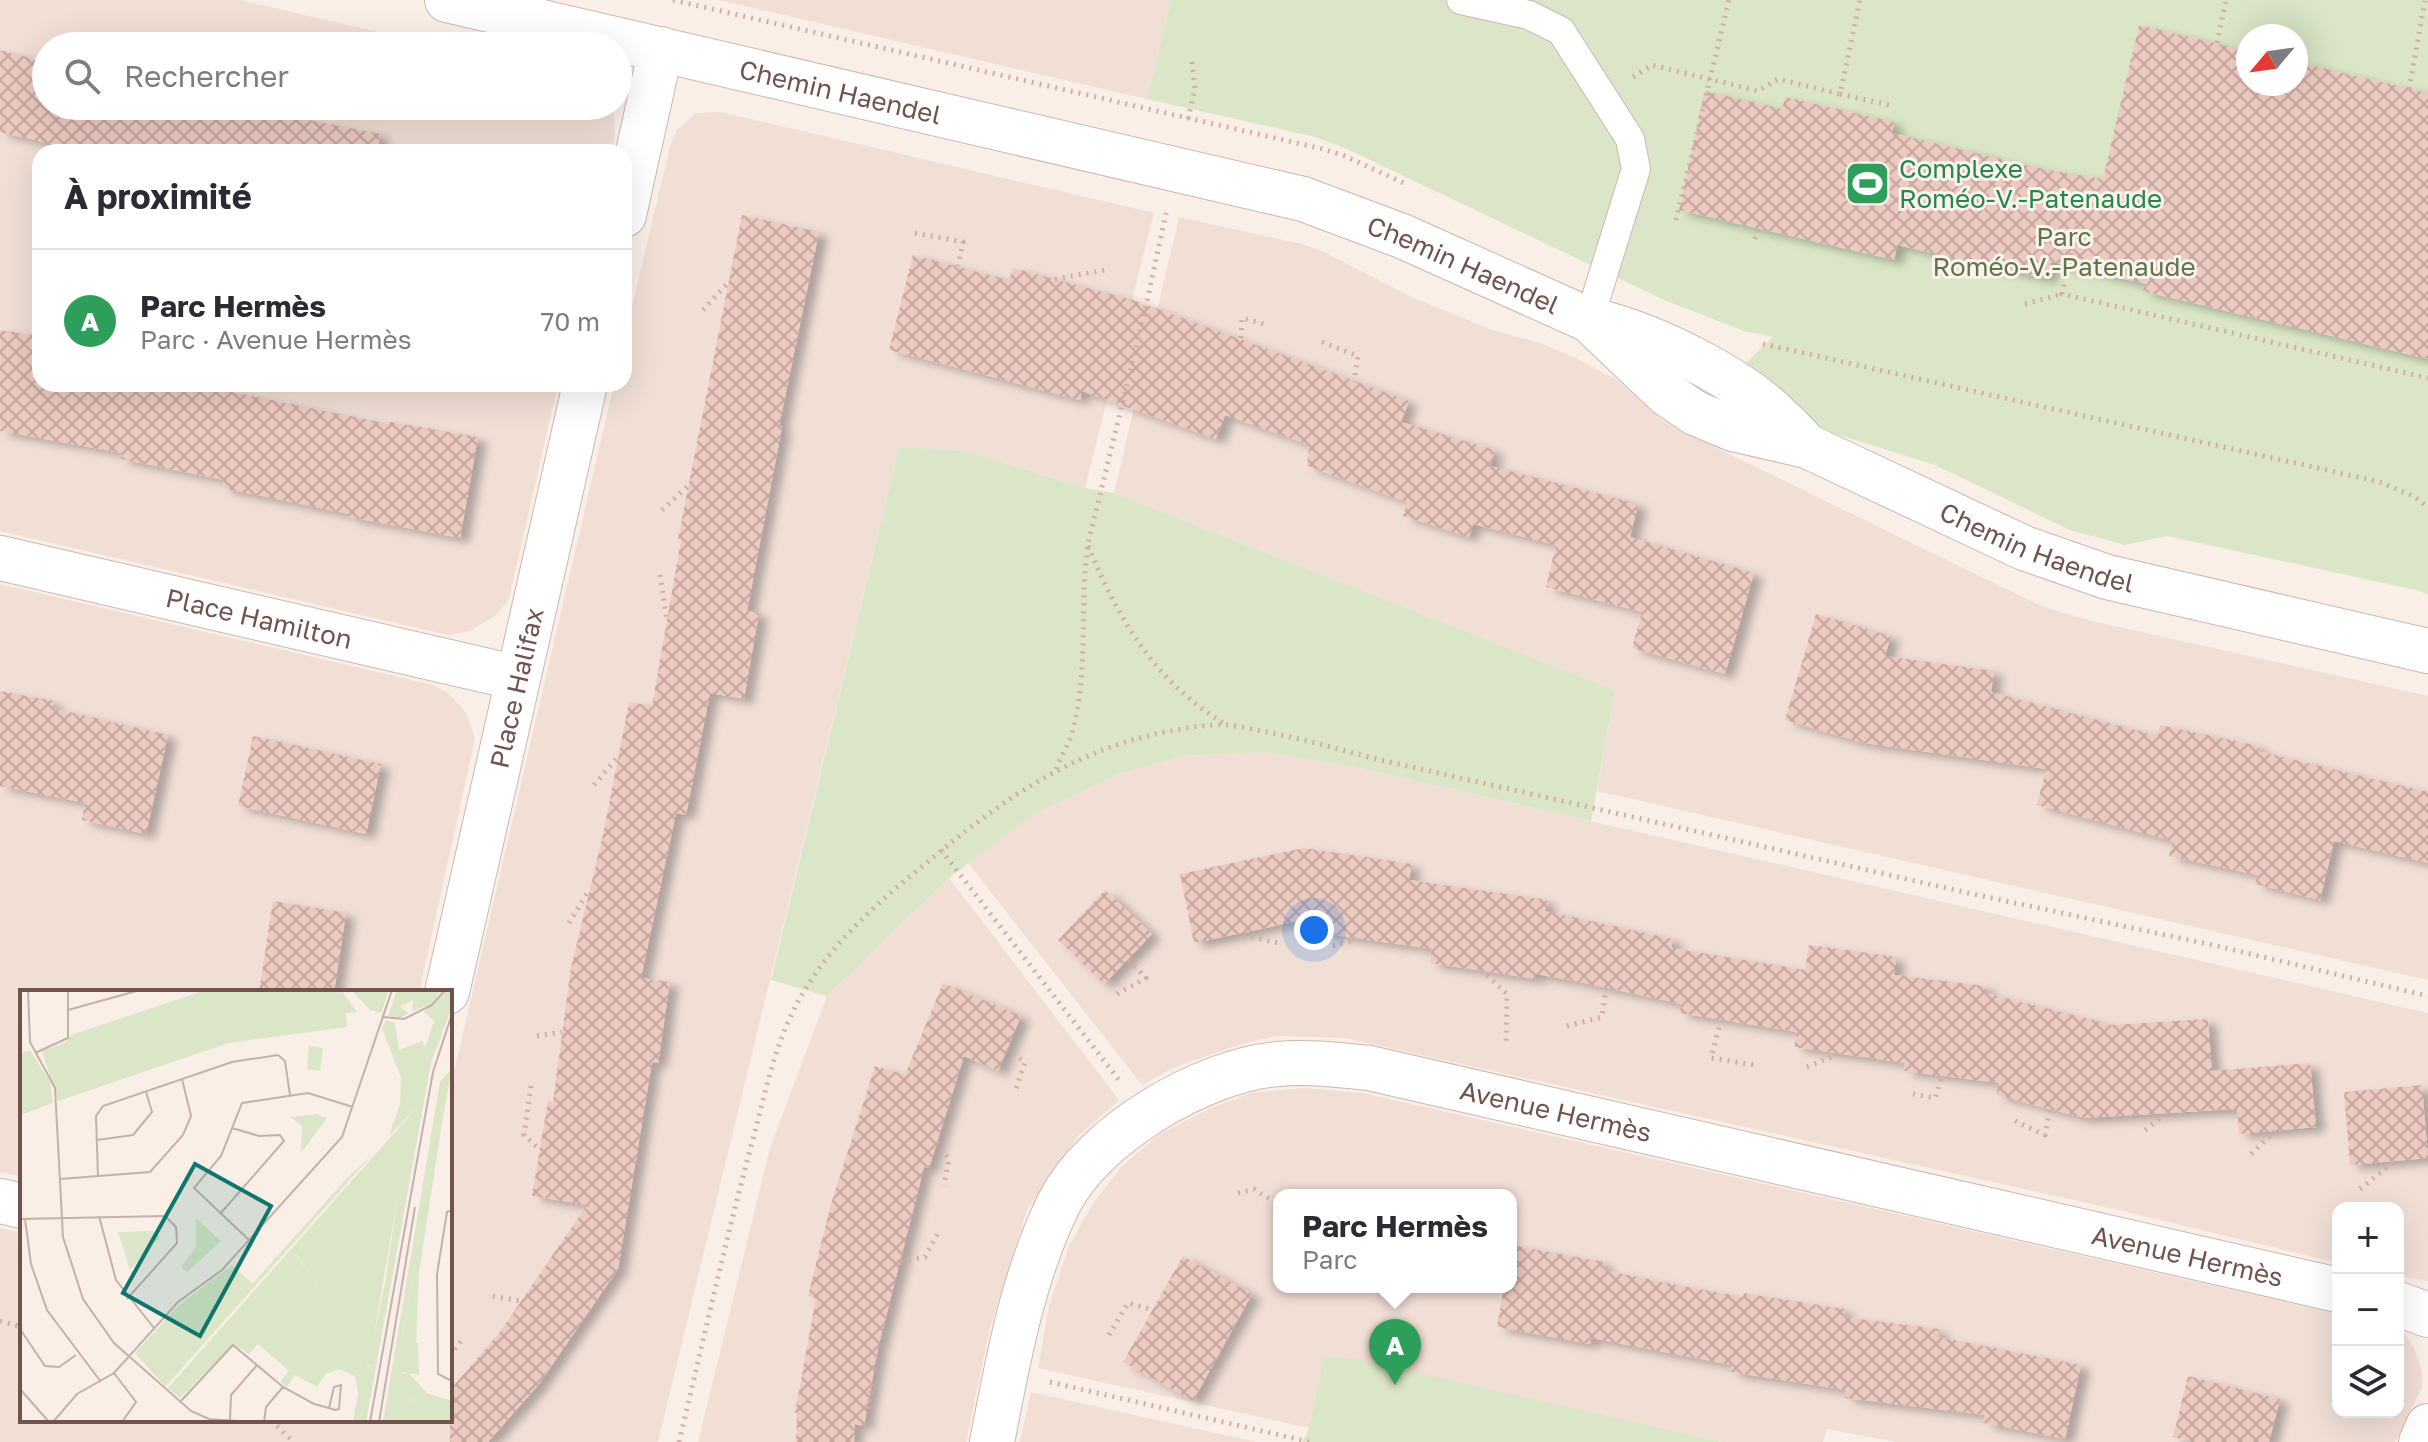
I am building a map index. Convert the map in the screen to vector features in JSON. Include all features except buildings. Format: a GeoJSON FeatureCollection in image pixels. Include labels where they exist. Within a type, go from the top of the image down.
{"type":"FeatureCollection","features":[{"type":"Feature","properties":{"kind":"street","name":"Chemin Haendel"},"geometry":{"type":"LineString","coordinates":[[447,0],[587,32]]}},
{"type":"Feature","properties":{"kind":"street","name":"Chemin Haendel"},"geometry":{"type":"LineString","coordinates":[[632,42],[1303,199],[1402,236],[1589,320],[1667,394],[1695,413],[1733,429],[1807,446],[2024,548],[2107,577],[2428,651]]}},
{"type":"Feature","properties":{"kind":"street"},"geometry":{"type":"LineString","coordinates":[[632,179],[661,49]]}},
{"type":"Feature","properties":{"kind":"street","name":"Place Halifax"},"geometry":{"type":"LineString","coordinates":[[447,990],[583,392]]}},
{"type":"Feature","properties":{"kind":"street","name":"Place Hamilton"},"geometry":{"type":"LineString","coordinates":[[0,558],[518,678]]}},
{"type":"Feature","properties":{"kind":"street","name":"Avenue Hermès"},"geometry":{"type":"LineString","coordinates":[[992,1442],[1005,1372],[1033,1267],[1061,1199],[1081,1173],[1123,1131],[1165,1102],[1231,1075],[1276,1064],[1319,1063],[1369,1068],[2332,1289]]}},
{"type":"Feature","properties":{"kind":"street"},"geometry":{"type":"LineString","coordinates":[[0,1201],[20,1206]]}},
{"type":"Feature","properties":{"kind":"street"},"geometry":{"type":"LineString","coordinates":[[2404,1306],[2428,1315]]}},
{"type":"Feature","properties":{"kind":"street"},"geometry":{"type":"LineString","coordinates":[[2421,1442],[2428,1426]]}},
{"type":"Feature","properties":{"kind":"lane"},"geometry":{"type":"LineString","coordinates":[[1461,0],[1529,15],[1561,31],[1630,139],[1636,169],[1589,320]]}},
{"type":"Feature","properties":{"kind":"path"},"geometry":{"type":"LineString","coordinates":[[1676,220],[1729,0]]}},
{"type":"Feature","properties":{"kind":"path"},"geometry":{"type":"LineString","coordinates":[[1840,94],[1860,0]]}},
{"type":"Feature","properties":{"kind":"path"},"geometry":{"type":"LineString","coordinates":[[2217,43],[2226,0]]}},
{"type":"Feature","properties":{"kind":"path"},"geometry":{"type":"LineString","coordinates":[[2409,89],[2425,1]]}},
{"type":"Feature","properties":{"kind":"path"},"geometry":{"type":"LineString","coordinates":[[1186,127],[1195,88],[1192,62]]}},
{"type":"Feature","properties":{"kind":"path"},"geometry":{"type":"LineString","coordinates":[[1602,95],[1652,65],[1758,91],[1778,79],[1889,105]]}},
{"type":"Feature","properties":{"kind":"path"},"geometry":{"type":"LineString","coordinates":[[1055,770],[1073,732],[1079,698],[1088,544],[1145,311],[1167,203]]}},
{"type":"Feature","properties":{"kind":"path"},"geometry":{"type":"LineString","coordinates":[[2062,294],[2078,222]]}},
{"type":"Feature","properties":{"kind":"path"},"geometry":{"type":"LineString","coordinates":[[1755,239],[1758,229]]}},
{"type":"Feature","properties":{"kind":"path"},"geometry":{"type":"LineString","coordinates":[[915,233],[963,242],[958,266]]}},
{"type":"Feature","properties":{"kind":"path"},"geometry":{"type":"LineString","coordinates":[[1055,279],[1106,270]]}},
{"type":"Feature","properties":{"kind":"path"},"geometry":{"type":"LineString","coordinates":[[703,310],[727,284]]}},
{"type":"Feature","properties":{"kind":"path"},"geometry":{"type":"LineString","coordinates":[[2025,304],[2062,294],[2428,378]]}},
{"type":"Feature","properties":{"kind":"path"},"geometry":{"type":"LineString","coordinates":[[1241,338],[1242,318],[1268,325]]}},
{"type":"Feature","properties":{"kind":"path"},"geometry":{"type":"LineString","coordinates":[[1322,342],[1358,356],[1354,382]]}},
{"type":"Feature","properties":{"kind":"path"},"geometry":{"type":"LineString","coordinates":[[1761,343],[2380,482],[2415,497],[2428,507]]}},
{"type":"Feature","properties":{"kind":"path"},"geometry":{"type":"LineString","coordinates":[[662,510],[688,486]]}},
{"type":"Feature","properties":{"kind":"path"},"geometry":{"type":"LineString","coordinates":[[1088,544],[1103,581],[1147,656],[1178,691],[1197,707],[1226,724]]}},
{"type":"Feature","properties":{"kind":"path"},"geometry":{"type":"LineString","coordinates":[[660,575],[667,621]]}},
{"type":"Feature","properties":{"kind":"path"},"geometry":{"type":"LineString","coordinates":[[679,1442],[769,1070],[789,1020],[815,974],[838,942],[882,898],[1023,789],[1084,756],[1133,739],[1226,724],[1299,738],[1372,758],[2428,996]]}},
{"type":"Feature","properties":{"kind":"path"},"geometry":{"type":"LineString","coordinates":[[594,785],[617,758]]}},
{"type":"Feature","properties":{"kind":"path"},"geometry":{"type":"LineString","coordinates":[[941,850],[1119,1080]]}},
{"type":"Feature","properties":{"kind":"path"},"geometry":{"type":"LineString","coordinates":[[569,923],[588,892]]}},
{"type":"Feature","properties":{"kind":"path"},"geometry":{"type":"LineString","coordinates":[[1236,934],[1279,943]]}},
{"type":"Feature","properties":{"kind":"path"},"geometry":{"type":"LineString","coordinates":[[1333,946],[1357,939]]}},
{"type":"Feature","properties":{"kind":"path"},"geometry":{"type":"LineString","coordinates":[[1117,994],[1146,978],[1128,959]]}},
{"type":"Feature","properties":{"kind":"path"},"geometry":{"type":"LineString","coordinates":[[1481,970],[1507,994],[1506,1042]]}},
{"type":"Feature","properties":{"kind":"path"},"geometry":{"type":"LineString","coordinates":[[1567,1026],[1602,1017],[1606,988]]}},
{"type":"Feature","properties":{"kind":"path"},"geometry":{"type":"LineString","coordinates":[[1721,1020],[1711,1058],[1755,1065]]}},
{"type":"Feature","properties":{"kind":"path"},"geometry":{"type":"LineString","coordinates":[[537,1036],[562,1032]]}},
{"type":"Feature","properties":{"kind":"path"},"geometry":{"type":"LineString","coordinates":[[1006,1050],[1025,1062],[1015,1092]]}},
{"type":"Feature","properties":{"kind":"path"},"geometry":{"type":"LineString","coordinates":[[1807,1067],[1841,1053]]}},
{"type":"Feature","properties":{"kind":"path"},"geometry":{"type":"LineString","coordinates":[[1913,1094],[1935,1098],[1942,1076]]}},
{"type":"Feature","properties":{"kind":"path"},"geometry":{"type":"LineString","coordinates":[[531,1086],[524,1135],[540,1150]]}},
{"type":"Feature","properties":{"kind":"path"},"geometry":{"type":"LineString","coordinates":[[2015,1121],[2045,1135],[2050,1109]]}},
{"type":"Feature","properties":{"kind":"path"},"geometry":{"type":"LineString","coordinates":[[2145,1130],[2168,1113]]}},
{"type":"Feature","properties":{"kind":"path"},"geometry":{"type":"LineString","coordinates":[[2251,1154],[2275,1131]]}},
{"type":"Feature","properties":{"kind":"path"},"geometry":{"type":"LineString","coordinates":[[937,1142],[949,1159],[944,1186]]}},
{"type":"Feature","properties":{"kind":"path"},"geometry":{"type":"LineString","coordinates":[[2360,1189],[2395,1161]]}},
{"type":"Feature","properties":{"kind":"path"},"geometry":{"type":"LineString","coordinates":[[1238,1193],[1254,1189],[1273,1201]]}},
{"type":"Feature","properties":{"kind":"path"},"geometry":{"type":"LineString","coordinates":[[901,1261],[925,1257],[939,1231]]}},
{"type":"Feature","properties":{"kind":"path"},"geometry":{"type":"LineString","coordinates":[[493,1296],[521,1301]]}},
{"type":"Feature","properties":{"kind":"path"},"geometry":{"type":"LineString","coordinates":[[1109,1335],[1128,1303],[1153,1310]]}},
{"type":"Feature","properties":{"kind":"path"},"geometry":{"type":"LineString","coordinates":[[0,1321],[20,1326]]}},
{"type":"Feature","properties":{"kind":"path"},"geometry":{"type":"LineString","coordinates":[[452,1353],[461,1341]]}},
{"type":"Feature","properties":{"kind":"path"},"geometry":{"type":"LineString","coordinates":[[868,1409],[873,1379]]}},
{"type":"Feature","properties":{"kind":"path"},"geometry":{"type":"LineString","coordinates":[[1049,1382],[1310,1442]]}},
{"type":"Feature","properties":{"kind":"path"},"geometry":{"type":"LineString","coordinates":[[277,1426],[294,1442]]}},
{"type":"Feature","properties":{"kind":"shaded area"},"geometry":{"type":"Polygon","coordinates":[[[0,0],[240,0],[378,32],[32,32],[32,120],[614,120],[613,144],[32,144],[32,392],[556,392],[509,599],[495,616],[470,631],[448,635],[0,531],[0,0]]]}},
{"type":"Feature","properties":{"kind":"shaded area"},"geometry":{"type":"Polygon","coordinates":[[[719,0],[1171,0],[1147,99],[719,0]]]}},
{"type":"Feature","properties":{"kind":"shaded area"},"geometry":{"type":"Polygon","coordinates":[[[721,112],[1154,213],[1085,488],[965,451],[899,447],[658,1442],[0,1442],[0,1228],[20,1233],[20,1422],[452,1422],[452,1080],[612,392],[632,392],[632,307],[670,146],[677,130],[696,113],[721,112]]]}},
{"type":"Feature","properties":{"kind":"shaded area"},"geometry":{"type":"Polygon","coordinates":[[[1179,217],[1302,244],[1412,297],[1492,330],[1537,342],[1576,358],[1617,380],[1662,420],[1684,432],[2041,606],[2092,621],[2428,696],[2428,980],[1597,791],[1615,690],[1114,493],[1179,217]]]}},
{"type":"Feature","properties":{"kind":"shaded area"},"geometry":{"type":"Polygon","coordinates":[[[0,584],[433,685],[448,693],[467,714],[475,739],[419,990],[20,990],[20,1177],[0,1172],[0,584]]]}},
{"type":"Feature","properties":{"kind":"shaded area"},"geometry":{"type":"Polygon","coordinates":[[[1262,752],[1351,766],[2428,1013],[2428,1281],[2404,1277],[2404,1202],[2332,1202],[2332,1262],[2119,1210],[1344,1038],[1277,1036],[1238,1045],[1173,1068],[1142,1085],[968,863],[1034,814],[1119,774],[1183,756],[1262,752]]]}},
{"type":"Feature","properties":{"kind":"shaded area"},"geometry":{"type":"Polygon","coordinates":[[[949,878],[1119,1100],[1078,1136],[1027,1210],[990,1328],[966,1442],[698,1442],[770,1148],[827,996],[949,878]]]}},
{"type":"Feature","properties":{"kind":"shaded area"},"geometry":{"type":"Polygon","coordinates":[[[1303,1088],[1363,1093],[2332,1313],[2332,1418],[2404,1418],[2404,1333],[2414,1348],[2422,1371],[2422,1388],[2395,1442],[1896,1442],[1827,1429],[1823,1442],[1722,1442],[1324,1356],[1309,1428],[1038,1368],[1049,1306],[1069,1246],[1092,1205],[1122,1166],[1160,1134],[1211,1108],[1251,1093],[1303,1088]]]}},
{"type":"Feature","properties":{"kind":"shaded area"},"geometry":{"type":"Polygon","coordinates":[[[1031,1392],[1257,1442],[1020,1442],[1031,1392]]]}},
{"type":"Feature","properties":{"kind":"green space","name":"Parc Roméo-V.-Patenaude"},"geometry":{"type":"Polygon","coordinates":[[[1171,0],[2428,0],[2428,595],[2167,536],[2125,545],[2070,530],[1935,465],[1836,434],[1797,415],[1742,367],[1773,337],[1744,331],[1664,300],[1347,149],[1315,137],[1147,99],[1171,0]]]}},
{"type":"Feature","properties":{"kind":"green space"},"geometry":{"type":"Polygon","coordinates":[[[899,447],[965,451],[1085,488],[1114,493],[1615,690],[1591,821],[1351,766],[1262,752],[1183,756],[1119,774],[1034,814],[949,878],[827,996],[771,980],[899,447]]]}},
{"type":"Feature","properties":{"kind":"green space"},"geometry":{"type":"Polygon","coordinates":[[[1324,1356],[1357,1359],[1722,1442],[1302,1442],[1309,1428],[1324,1356]]]}},
{"type":"Feature","properties":{"kind":"place","name":"Complexe Roméo-V.-Patenaude"},"geometry":{"type":"Point","coordinates":[1868,183]}},
{"type":"Feature","properties":{"kind":"place","name":"Parc Hermès"},"geometry":{"type":"Point","coordinates":[1395,1385]}}]}
